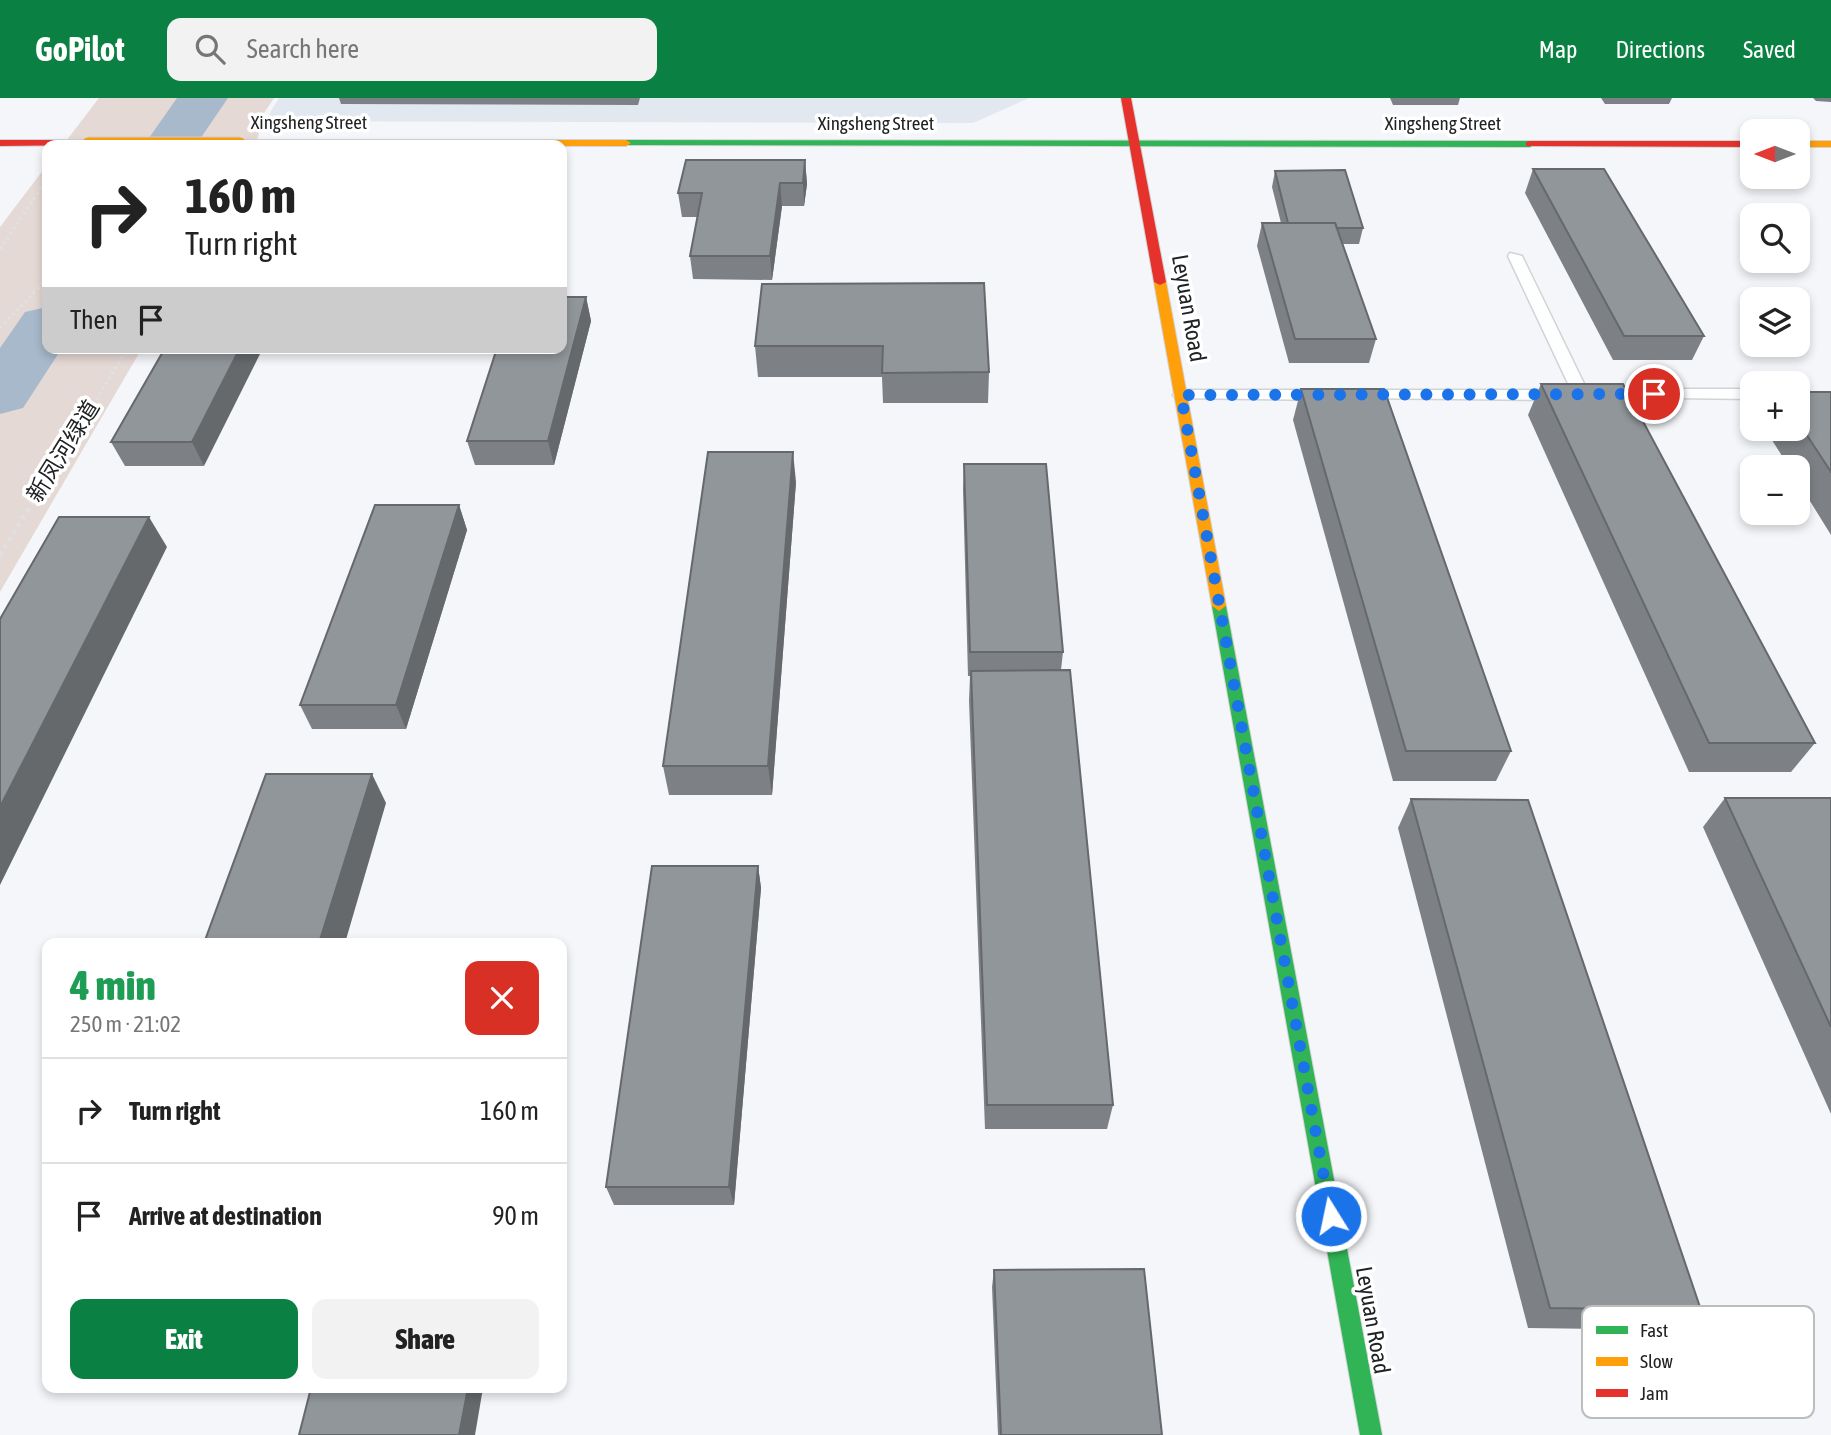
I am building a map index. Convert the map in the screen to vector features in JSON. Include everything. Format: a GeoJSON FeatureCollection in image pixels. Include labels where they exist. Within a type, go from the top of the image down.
{"type":"FeatureCollection","features":[{"type":"Feature","properties":{"kind":"street","name":"Leyuan Road"},"geometry":{"type":"LineString","coordinates":[[1126,98],[1371,1435]]}},
{"type":"Feature","properties":{"kind":"street","name":"Xingsheng Street"},"geometry":{"type":"LineString","coordinates":[[0,143],[42,143]]}},
{"type":"Feature","properties":{"kind":"street","name":"Xingsheng Street"},"geometry":{"type":"LineString","coordinates":[[567,143],[1740,144]]}},
{"type":"Feature","properties":{"kind":"street"},"geometry":{"type":"LineString","coordinates":[[1810,144],[1831,144]]}},
{"type":"Feature","properties":{"kind":"lane"},"geometry":{"type":"LineString","coordinates":[[1514,256],[1581,394]]}},
{"type":"Feature","properties":{"kind":"lane"},"geometry":{"type":"LineString","coordinates":[[1181,395],[1740,394]]}},
{"type":"Feature","properties":{"kind":"path"},"geometry":{"type":"LineString","coordinates":[[0,249],[42,187]]}},
{"type":"Feature","properties":{"kind":"path"},"geometry":{"type":"LineString","coordinates":[[0,328],[42,284]]}},
{"type":"Feature","properties":{"kind":"path","name":"新凤河绿道"},"geometry":{"type":"LineString","coordinates":[[0,555],[124,354]]}},
{"type":"Feature","properties":{"kind":"shaded area"},"geometry":{"type":"Polygon","coordinates":[[[99,98],[274,98],[264,113],[257,140],[67,140],[99,98]]]}},
{"type":"Feature","properties":{"kind":"shaded area"},"geometry":{"type":"Polygon","coordinates":[[[279,98],[1029,98],[973,123],[265,121],[279,98]]]}},
{"type":"Feature","properties":{"kind":"shaded area"},"geometry":{"type":"Polygon","coordinates":[[[42,172],[42,354],[139,354],[0,592],[0,227],[42,172]]]}},
{"type":"Feature","properties":{"kind":"building"},"geometry":{"type":"Polygon","coordinates":[[[686,160],[805,160],[803,183],[780,183],[770,256],[690,256],[702,193],[678,193],[686,160]]]}},
{"type":"Feature","properties":{"kind":"building"},"geometry":{"type":"Polygon","coordinates":[[[1533,169],[1604,169],[1704,336],[1624,336],[1533,169]]]}},
{"type":"Feature","properties":{"kind":"building"},"geometry":{"type":"Polygon","coordinates":[[[1345,170],[1363,228],[1337,228],[1335,223],[1288,223],[1275,171],[1345,170]]]}},
{"type":"Feature","properties":{"kind":"building"},"geometry":{"type":"Polygon","coordinates":[[[1262,223],[1335,223],[1376,339],[1295,339],[1262,223]]]}},
{"type":"Feature","properties":{"kind":"building"},"geometry":{"type":"Polygon","coordinates":[[[984,283],[989,372],[882,373],[883,346],[755,346],[762,284],[984,283]]]}},
{"type":"Feature","properties":{"kind":"building"},"geometry":{"type":"Polygon","coordinates":[[[567,297],[586,297],[548,441],[467,441],[495,354],[567,354],[567,297]]]}},
{"type":"Feature","properties":{"kind":"building"},"geometry":{"type":"Polygon","coordinates":[[[162,354],[237,354],[192,442],[111,442],[162,354]]]}},
{"type":"Feature","properties":{"kind":"building"},"geometry":{"type":"Polygon","coordinates":[[[1541,384],[1623,384],[1815,743],[1709,743],[1541,384]]]}},
{"type":"Feature","properties":{"kind":"building"},"geometry":{"type":"Polygon","coordinates":[[[1301,389],[1384,389],[1511,751],[1406,751],[1301,389]]]}},
{"type":"Feature","properties":{"kind":"building"},"geometry":{"type":"Polygon","coordinates":[[[1810,392],[1831,392],[1831,472],[1810,440],[1810,392]]]}},
{"type":"Feature","properties":{"kind":"building"},"geometry":{"type":"Polygon","coordinates":[[[708,452],[793,452],[768,766],[663,766],[708,452]]]}},
{"type":"Feature","properties":{"kind":"building"},"geometry":{"type":"Polygon","coordinates":[[[964,464],[1046,464],[1063,652],[970,652],[964,464]]]}},
{"type":"Feature","properties":{"kind":"building"},"geometry":{"type":"Polygon","coordinates":[[[375,505],[459,505],[396,705],[300,705],[375,505]]]}},
{"type":"Feature","properties":{"kind":"building"},"geometry":{"type":"Polygon","coordinates":[[[59,517],[149,517],[0,807],[0,619],[59,517]]]}},
{"type":"Feature","properties":{"kind":"building"},"geometry":{"type":"Polygon","coordinates":[[[1070,670],[1113,1105],[987,1105],[971,671],[1070,670]]]}},
{"type":"Feature","properties":{"kind":"building"},"geometry":{"type":"Polygon","coordinates":[[[266,774],[372,774],[321,938],[206,938],[266,774]]]}},
{"type":"Feature","properties":{"kind":"building"},"geometry":{"type":"Polygon","coordinates":[[[1725,798],[1831,798],[1831,1027],[1725,798]]]}},
{"type":"Feature","properties":{"kind":"building"},"geometry":{"type":"Polygon","coordinates":[[[1411,799],[1528,800],[1700,1306],[1550,1308],[1411,799]]]}},
{"type":"Feature","properties":{"kind":"building"},"geometry":{"type":"Polygon","coordinates":[[[652,866],[758,866],[729,1187],[606,1187],[652,866]]]}},
{"type":"Feature","properties":{"kind":"building"},"geometry":{"type":"Polygon","coordinates":[[[1144,1269],[1162,1435],[1001,1435],[994,1270],[1144,1269]]]}},
{"type":"Feature","properties":{"kind":"building"},"geometry":{"type":"Polygon","coordinates":[[[310,1393],[467,1393],[459,1435],[299,1435],[310,1393]]]}},
{"type":"Feature","properties":{"kind":"waterway"},"geometry":{"type":"LineString","coordinates":[[174,140],[203,98]]}},
{"type":"Feature","properties":{"kind":"waterway"},"geometry":{"type":"LineString","coordinates":[[0,394],[42,332]]}},
{"type":"Feature","properties":{"kind":"traffic: fast"},"geometry":{"type":"LineString","coordinates":[[626,143],[1530,144]]}},
{"type":"Feature","properties":{"kind":"traffic: fast"},"geometry":{"type":"LineString","coordinates":[[1219,606],[1371,1435]]}},
{"type":"Feature","properties":{"kind":"traffic: slow"},"geometry":{"type":"LineString","coordinates":[[567,143],[626,143]]}},
{"type":"Feature","properties":{"kind":"traffic: slow"},"geometry":{"type":"LineString","coordinates":[[1810,144],[1831,144]]}},
{"type":"Feature","properties":{"kind":"traffic: slow"},"geometry":{"type":"LineString","coordinates":[[1160,282],[1219,606]]}},
{"type":"Feature","properties":{"kind":"traffic: jam"},"geometry":{"type":"LineString","coordinates":[[1126,98],[1160,282]]}},
{"type":"Feature","properties":{"kind":"traffic: jam"},"geometry":{"type":"LineString","coordinates":[[0,143],[42,143]]}},
{"type":"Feature","properties":{"kind":"traffic: jam"},"geometry":{"type":"LineString","coordinates":[[1530,144],[1740,144]]}},
{"type":"Feature","properties":{"kind":"route"},"geometry":{"type":"LineString","coordinates":[[1331,1216],[1181,395],[1654,394]]}}]}
